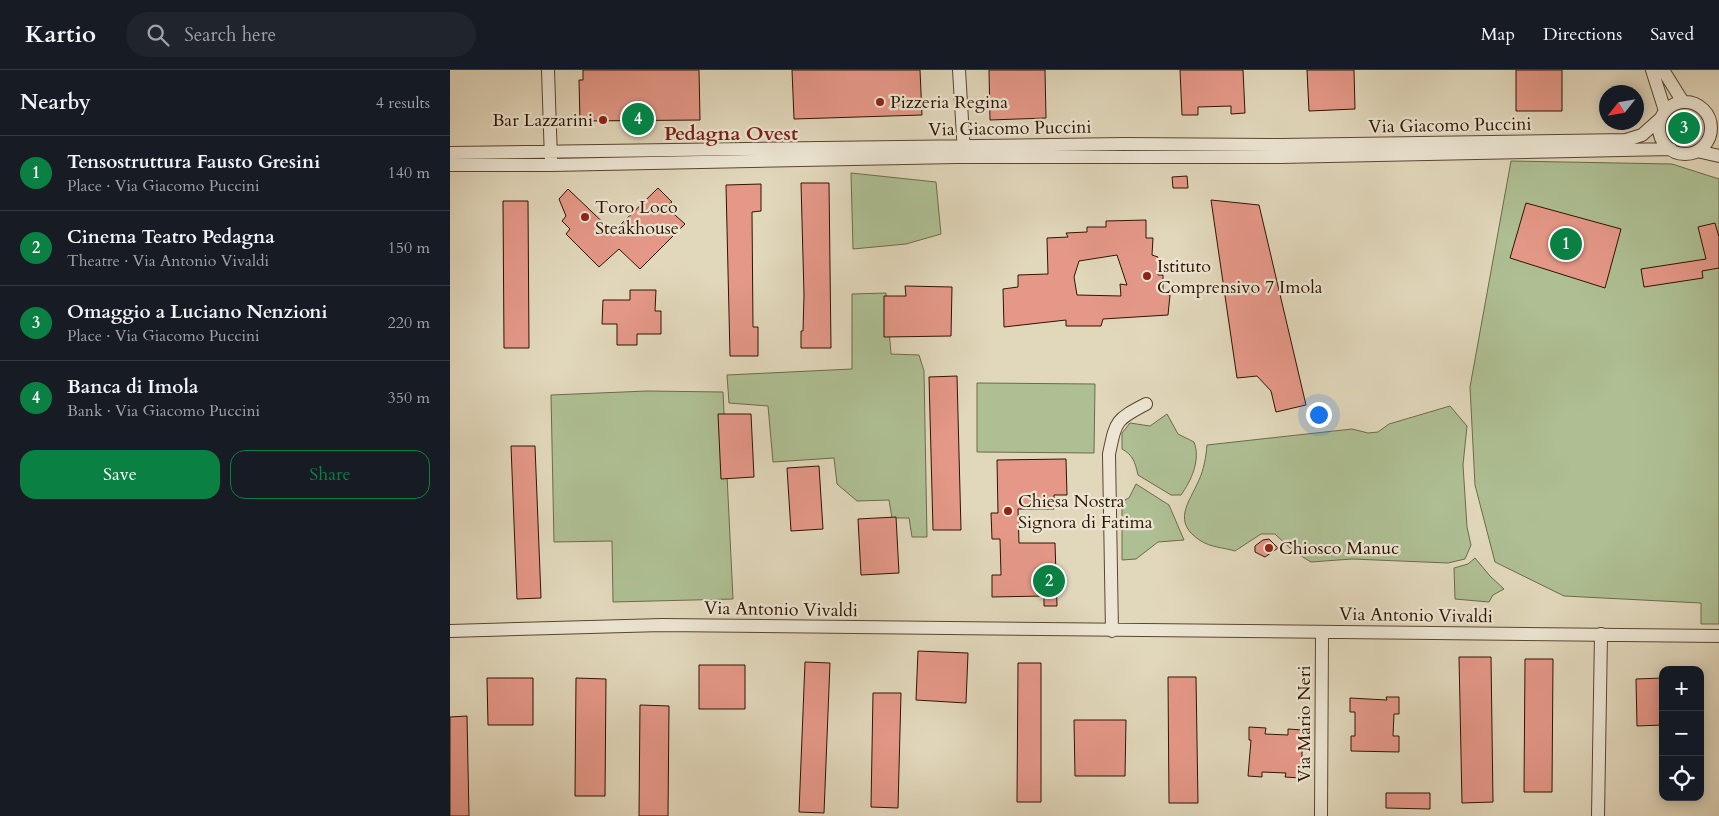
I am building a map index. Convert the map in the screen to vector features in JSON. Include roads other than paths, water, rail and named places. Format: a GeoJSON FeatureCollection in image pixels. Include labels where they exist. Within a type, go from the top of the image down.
{"type":"FeatureCollection","features":[{"type":"Feature","properties":{"kind":"street"},"geometry":{"type":"LineString","coordinates":[[548,70],[551,159]]}},
{"type":"Feature","properties":{"kind":"street"},"geometry":{"type":"LineString","coordinates":[[960,70],[964,152]]}},
{"type":"Feature","properties":{"kind":"street"},"geometry":{"type":"LineString","coordinates":[[1652,70],[1663,115],[1660,136],[1671,149]]}},
{"type":"Feature","properties":{"kind":"street"},"geometry":{"type":"LineString","coordinates":[[1663,70],[1683,102],[1691,102],[1704,110],[1711,124],[1715,135],[1697,151]]}},
{"type":"Feature","properties":{"kind":"street","name":"Via Giacomo Puccini"},"geometry":{"type":"LineString","coordinates":[[1582,146],[1635,139],[1663,115],[1670,106],[1683,102]]}},
{"type":"Feature","properties":{"kind":"street","name":"Via Giacomo Puccini"},"geometry":{"type":"LineString","coordinates":[[450,165],[551,159],[708,156],[964,152],[1280,151],[1582,146],[1671,149],[1683,154],[1697,151],[1719,156]]}},
{"type":"Feature","properties":{"kind":"street","name":"Via Giacomo Puccini"},"geometry":{"type":"LineString","coordinates":[[450,153],[551,159]]}},
{"type":"Feature","properties":{"kind":"street"},"geometry":{"type":"LineString","coordinates":[[1112,631],[1113,567],[1109,454],[1115,426],[1123,416],[1146,404]]}},
{"type":"Feature","properties":{"kind":"street","name":"Via Antonio Vivaldi"},"geometry":{"type":"LineString","coordinates":[[450,631],[662,625],[1719,636]]}},
{"type":"Feature","properties":{"kind":"street","name":"Via Mario Neri"},"geometry":{"type":"LineString","coordinates":[[1322,632],[1322,816]]}},
{"type":"Feature","properties":{"kind":"street"},"geometry":{"type":"LineString","coordinates":[[1598,816],[1602,634]]}},
{"type":"Feature","properties":{"kind":"place","name":"Pizzeria Regina"},"geometry":{"type":"Point","coordinates":[880,102]}},
{"type":"Feature","properties":{"kind":"place","name":"Banca di Imola"},"geometry":{"type":"Point","coordinates":[638,119]}},
{"type":"Feature","properties":{"kind":"place","name":"Bar Lazzarini"},"geometry":{"type":"Point","coordinates":[603,120]}},
{"type":"Feature","properties":{"kind":"place","name":"Omaggio a Luciano Nenzioni"},"geometry":{"type":"Point","coordinates":[1684,128]}},
{"type":"Feature","properties":{"kind":"place","name":"Toro Loco Steakhouse"},"geometry":{"type":"Point","coordinates":[585,217]}},
{"type":"Feature","properties":{"kind":"place","name":"Tensostruttura Fausto Gresini"},"geometry":{"type":"Point","coordinates":[1566,244]}},
{"type":"Feature","properties":{"kind":"place","name":"Istituto Comprensivo 7 Imola"},"geometry":{"type":"Point","coordinates":[1147,276]}},
{"type":"Feature","properties":{"kind":"place","name":"Chiesa Nostra Signora di Fatima"},"geometry":{"type":"Point","coordinates":[1008,511]}},
{"type":"Feature","properties":{"kind":"place","name":"Chiosco Manuc"},"geometry":{"type":"Point","coordinates":[1269,548]}},
{"type":"Feature","properties":{"kind":"place","name":"Cinema Teatro Pedagna"},"geometry":{"type":"Point","coordinates":[1049,581]}},
{"type":"Feature","properties":{"kind":"district","name":"Pedagna Ovest"},"geometry":{"type":"Point","coordinates":[731,133]}}]}
